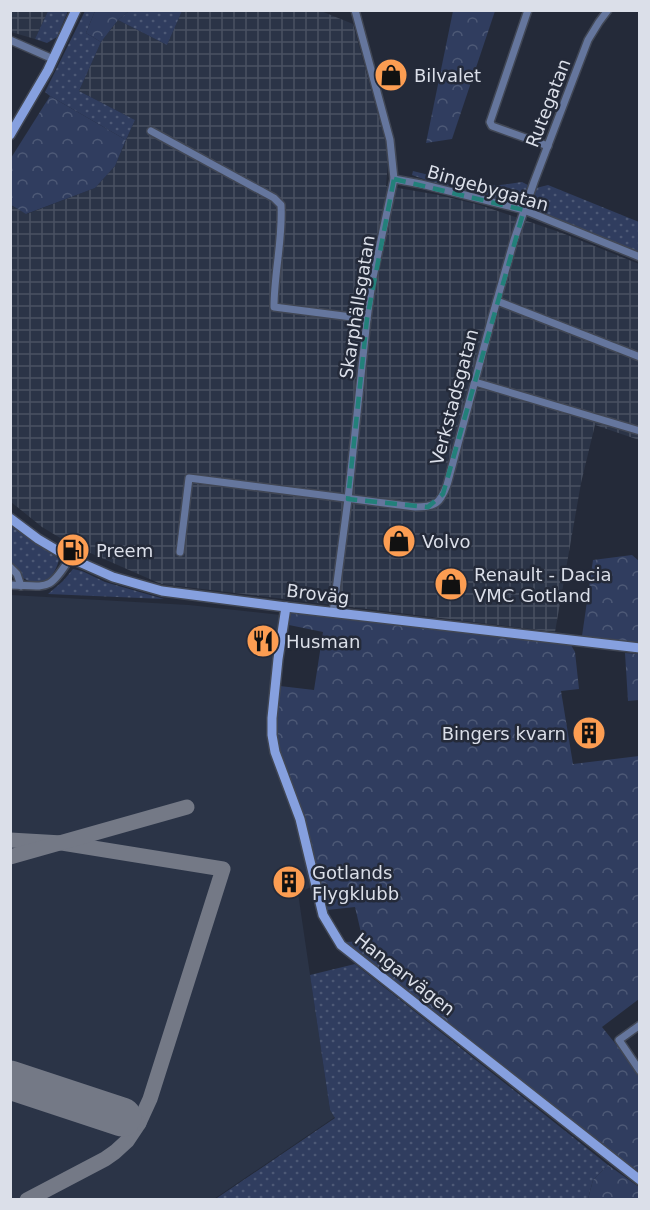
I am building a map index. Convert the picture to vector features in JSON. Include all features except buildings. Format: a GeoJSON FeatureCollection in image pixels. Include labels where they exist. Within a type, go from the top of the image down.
{"type":"FeatureCollection","features":[{"type":"Feature","properties":{"kind":"main road"},"geometry":{"type":"LineString","coordinates":[[10,135],[53,59],[76,10]]}},
{"type":"Feature","properties":{"kind":"main road","name":"Broväg"},"geometry":{"type":"LineString","coordinates":[[10,518],[38,539],[70,558],[113,578],[162,591],[639,648]]}},
{"type":"Feature","properties":{"kind":"main road","name":"Hangarvägen"},"geometry":{"type":"LineString","coordinates":[[286,607],[278,659],[272,735],[275,752],[300,819],[323,915],[340,945],[639,1180]]}},
{"type":"Feature","properties":{"kind":"street","name":"Skarphällsgatan"},"geometry":{"type":"LineString","coordinates":[[333,613],[372,282],[394,179],[390,140],[355,10]]}},
{"type":"Feature","properties":{"kind":"street"},"geometry":{"type":"LineString","coordinates":[[528,10],[490,122],[492,126],[548,146]]}},
{"type":"Feature","properties":{"kind":"street","name":"Rutegatan"},"geometry":{"type":"LineString","coordinates":[[524,210],[588,40],[608,10]]}},
{"type":"Feature","properties":{"kind":"street"},"geometry":{"type":"LineString","coordinates":[[10,40],[53,59]]}},
{"type":"Feature","properties":{"kind":"street"},"geometry":{"type":"LineString","coordinates":[[151,131],[274,198],[281,205],[274,307],[367,319]]}},
{"type":"Feature","properties":{"kind":"street","name":"Bingebygatan"},"geometry":{"type":"LineString","coordinates":[[394,179],[524,210],[639,257]]}},
{"type":"Feature","properties":{"kind":"street","name":"Verkstadsgatan"},"geometry":{"type":"LineString","coordinates":[[348,499],[415,507],[428,507],[441,500],[490,321],[524,210]]}},
{"type":"Feature","properties":{"kind":"street"},"geometry":{"type":"LineString","coordinates":[[497,301],[639,357]]}},
{"type":"Feature","properties":{"kind":"street"},"geometry":{"type":"LineString","coordinates":[[475,382],[639,431]]}},
{"type":"Feature","properties":{"kind":"street"},"geometry":{"type":"LineString","coordinates":[[180,552],[189,478],[348,499]]}},
{"type":"Feature","properties":{"kind":"street"},"geometry":{"type":"LineString","coordinates":[[10,585],[38,587],[50,584],[70,558]]}},
{"type":"Feature","properties":{"kind":"street"},"geometry":{"type":"LineString","coordinates":[[10,567],[17,574],[21,586]]}},
{"type":"Feature","properties":{"kind":"street"},"geometry":{"type":"LineString","coordinates":[[639,1025],[619,1040],[639,1071]]}},
{"type":"Feature","properties":{"kind":"highlighted area"},"geometry":{"type":"Polygon","coordinates":[[[394,179],[524,210],[443,494],[428,507],[348,499],[367,319],[394,179]]]}},
{"type":"Feature","properties":{"kind":"shaded area"},"geometry":{"type":"Polygon","coordinates":[[[10,11],[48,11],[35,39],[11,32],[10,11]]]}},
{"type":"Feature","properties":{"kind":"shaded area"},"geometry":{"type":"Polygon","coordinates":[[[182,11],[321,11],[353,24],[385,140],[388,162],[386,186],[480,205],[562,233],[639,264],[639,440],[595,425],[581,483],[555,632],[161,584],[72,545],[42,527],[11,502],[10,205],[27,214],[95,188],[115,166],[135,120],[79,91],[101,42],[118,20],[167,45],[182,11]]]}},
{"type":"Feature","properties":{"kind":"shaded area"},"geometry":{"type":"Polygon","coordinates":[[[11,595],[189,605],[281,615],[268,737],[294,815],[311,887],[298,893],[330,1110],[335,1117],[214,1199],[11,1200],[11,595]]]}},
{"type":"Feature","properties":{"kind":"green space"},"geometry":{"type":"Polygon","coordinates":[[[95,10],[129,11],[118,20],[101,42],[86,33],[95,10]]]}},
{"type":"Feature","properties":{"kind":"green space"},"geometry":{"type":"Polygon","coordinates":[[[48,11],[68,11],[57,37],[47,43],[35,39],[48,11]]]}},
{"type":"Feature","properties":{"kind":"green space"},"geometry":{"type":"Polygon","coordinates":[[[85,11],[95,11],[86,33],[101,42],[79,91],[135,120],[126,140],[45,92],[85,11]]]}},
{"type":"Feature","properties":{"kind":"green space"},"geometry":{"type":"Polygon","coordinates":[[[129,11],[182,11],[167,45],[118,20],[129,11]]]}},
{"type":"Feature","properties":{"kind":"green space"},"geometry":{"type":"Polygon","coordinates":[[[453,11],[495,11],[452,139],[426,143],[453,11]]]}},
{"type":"Feature","properties":{"kind":"green space"},"geometry":{"type":"Polygon","coordinates":[[[50,96],[126,140],[115,166],[95,188],[26,214],[11,205],[11,158],[50,96]]]}},
{"type":"Feature","properties":{"kind":"green space"},"geometry":{"type":"Polygon","coordinates":[[[413,171],[465,184],[485,186],[522,182],[528,185],[520,202],[515,203],[443,186],[412,175],[413,171]]]}},
{"type":"Feature","properties":{"kind":"green space"},"geometry":{"type":"Polygon","coordinates":[[[548,185],[639,222],[639,252],[535,210],[532,205],[536,188],[548,185]]]}},
{"type":"Feature","properties":{"kind":"green space"},"geometry":{"type":"Polygon","coordinates":[[[11,524],[59,559],[56,569],[47,579],[33,582],[20,576],[11,578],[11,524]]]}},
{"type":"Feature","properties":{"kind":"green space"},"geometry":{"type":"Polygon","coordinates":[[[632,555],[639,561],[639,644],[582,636],[593,560],[632,555]]]}},
{"type":"Feature","properties":{"kind":"green space"},"geometry":{"type":"Polygon","coordinates":[[[73,569],[105,582],[164,599],[48,594],[73,569]]]}},
{"type":"Feature","properties":{"kind":"green space"},"geometry":{"type":"Polygon","coordinates":[[[291,613],[571,645],[575,652],[579,689],[561,691],[573,764],[639,756],[639,999],[602,1027],[639,1073],[639,1175],[346,942],[363,941],[355,907],[327,910],[302,813],[279,751],[275,723],[280,686],[314,690],[323,632],[289,625],[291,613]]]}},
{"type":"Feature","properties":{"kind":"green space"},"geometry":{"type":"Polygon","coordinates":[[[625,653],[639,654],[639,700],[628,701],[625,653]]]}},
{"type":"Feature","properties":{"kind":"green space"},"geometry":{"type":"Polygon","coordinates":[[[355,964],[608,1165],[593,1180],[588,1199],[214,1200],[335,1118],[330,1110],[310,975],[355,964]]]}},
{"type":"Feature","properties":{"kind":"green space"},"geometry":{"type":"Polygon","coordinates":[[[608,1165],[639,1187],[639,1199],[588,1199],[593,1180],[608,1165]]]}},
{"type":"Feature","properties":{"kind":"taxiway"},"geometry":{"type":"LineString","coordinates":[[10,857],[187,807]]}},
{"type":"Feature","properties":{"kind":"taxiway"},"geometry":{"type":"LineString","coordinates":[[10,840],[62,843],[223,869],[150,1099],[139,1123],[127,1141],[105,1159],[27,1200]]}},
{"type":"Feature","properties":{"kind":"taxiway"},"geometry":{"type":"LineString","coordinates":[[122,1117],[139,1123]]}},
{"type":"Feature","properties":{"kind":"runway"},"geometry":{"type":"LineString","coordinates":[[10,1080],[122,1117]]}},
{"type":"Feature","properties":{"kind":"place","name":"Bilvalet"},"geometry":{"type":"Point","coordinates":[391,75]}},
{"type":"Feature","properties":{"kind":"place","name":"Volvo"},"geometry":{"type":"Point","coordinates":[399,541]}},
{"type":"Feature","properties":{"kind":"place","name":"Preem"},"geometry":{"type":"Point","coordinates":[73,550]}},
{"type":"Feature","properties":{"kind":"place","name":"Renault - Dacia VMC Gotland"},"geometry":{"type":"Point","coordinates":[451,584]}},
{"type":"Feature","properties":{"kind":"place","name":"Husman"},"geometry":{"type":"Point","coordinates":[263,641]}},
{"type":"Feature","properties":{"kind":"place","name":"Bingers kvarn"},"geometry":{"type":"Point","coordinates":[589,733]}},
{"type":"Feature","properties":{"kind":"place","name":"Gotlands Flygklubb"},"geometry":{"type":"Point","coordinates":[289,882]}}]}
